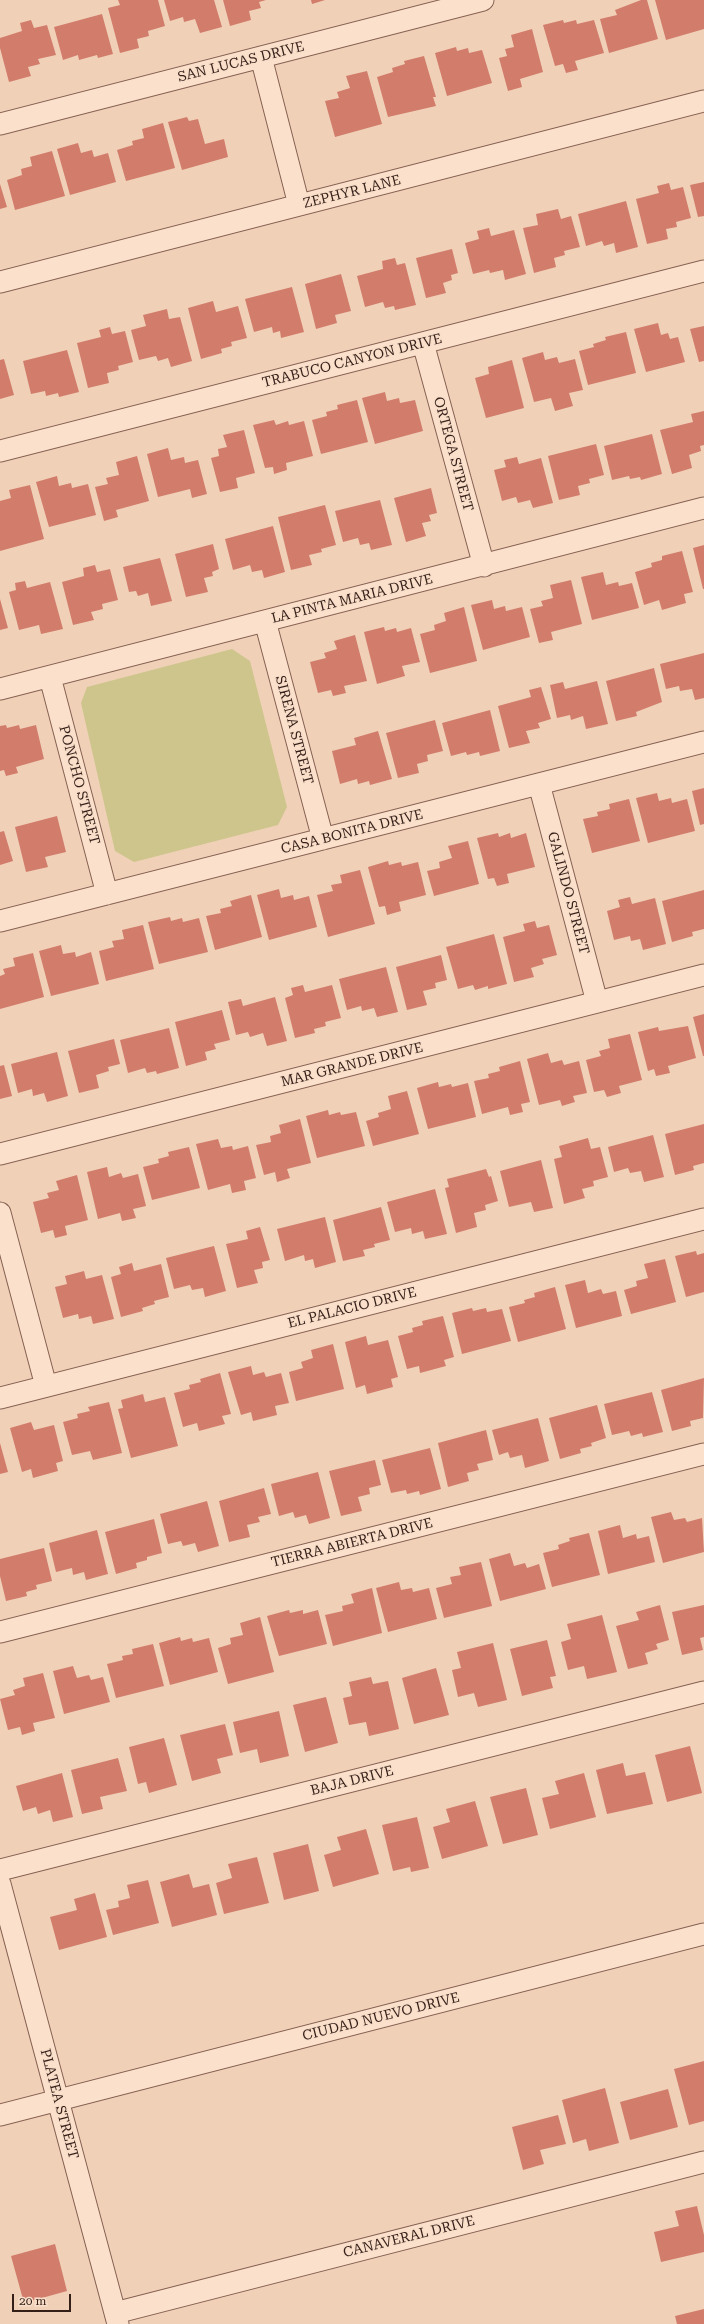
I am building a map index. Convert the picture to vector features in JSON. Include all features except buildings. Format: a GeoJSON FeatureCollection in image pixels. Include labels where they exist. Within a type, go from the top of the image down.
{"type":"FeatureCollection","features":[{"type":"Feature","properties":{"kind":"street","name":"SAN LUCAS DRIVE"},"geometry":{"type":"LineString","coordinates":[[0,124],[261,57],[427,7],[483,0]]}},
{"type":"Feature","properties":{"kind":"street"},"geometry":{"type":"LineString","coordinates":[[261,57],[299,205]]}},
{"type":"Feature","properties":{"kind":"street","name":"ZEPHYR LANE"},"geometry":{"type":"LineString","coordinates":[[0,282],[704,102]]}},
{"type":"Feature","properties":{"kind":"street","name":"TRABUCO CANYON DRIVE"},"geometry":{"type":"LineString","coordinates":[[0,451],[704,271]]}},
{"type":"Feature","properties":{"kind":"street","name":"ORTEGA STREET"},"geometry":{"type":"LineString","coordinates":[[423,343],[484,566]]}},
{"type":"Feature","properties":{"kind":"street","name":"LA PINTA MARIA DRIVE"},"geometry":{"type":"LineString","coordinates":[[0,690],[704,508]]}},
{"type":"Feature","properties":{"kind":"street","name":"SIRENA STREET"},"geometry":{"type":"LineString","coordinates":[[265,621],[323,839]]}},
{"type":"Feature","properties":{"kind":"street","name":"PONCHO STREET"},"geometry":{"type":"LineString","coordinates":[[50,677],[107,894]]}},
{"type":"Feature","properties":{"kind":"street","name":"CASA BONITA DRIVE"},"geometry":{"type":"LineString","coordinates":[[0,922],[704,742]]}},
{"type":"Feature","properties":{"kind":"street","name":"GALINDO STREET"},"geometry":{"type":"LineString","coordinates":[[539,784],[597,1002]]}},
{"type":"Feature","properties":{"kind":"street","name":"MAR GRANDE DRIVE"},"geometry":{"type":"LineString","coordinates":[[0,1154],[704,975]]}},
{"type":"Feature","properties":{"kind":"street"},"geometry":{"type":"LineString","coordinates":[[0,1213],[46,1386]]}},
{"type":"Feature","properties":{"kind":"street","name":"EL PALACIO DRIVE"},"geometry":{"type":"LineString","coordinates":[[0,1398],[704,1219]]}},
{"type":"Feature","properties":{"kind":"street","name":"TIERRA ABIERTA DRIVE"},"geometry":{"type":"LineString","coordinates":[[0,1632],[704,1456]]}},
{"type":"Feature","properties":{"kind":"street","name":"BAJA DRIVE"},"geometry":{"type":"LineString","coordinates":[[0,1870],[704,1692]]}},
{"type":"Feature","properties":{"kind":"street","name":"PLATEA STREET"},"geometry":{"type":"LineString","coordinates":[[0,1884],[116,2318]]}},
{"type":"Feature","properties":{"kind":"street","name":"CIUDAD NUEVO DRIVE"},"geometry":{"type":"LineString","coordinates":[[0,2115],[704,1934]]}},
{"type":"Feature","properties":{"kind":"street","name":"CANAVERAL DRIVE"},"geometry":{"type":"LineString","coordinates":[[116,2318],[704,2162]]}},
{"type":"Feature","properties":{"kind":"shaded area"},"geometry":{"type":"Polygon","coordinates":[[[232,649],[250,661],[287,807],[278,825],[134,862],[115,851],[81,703],[87,687],[232,649]]]}}]}
